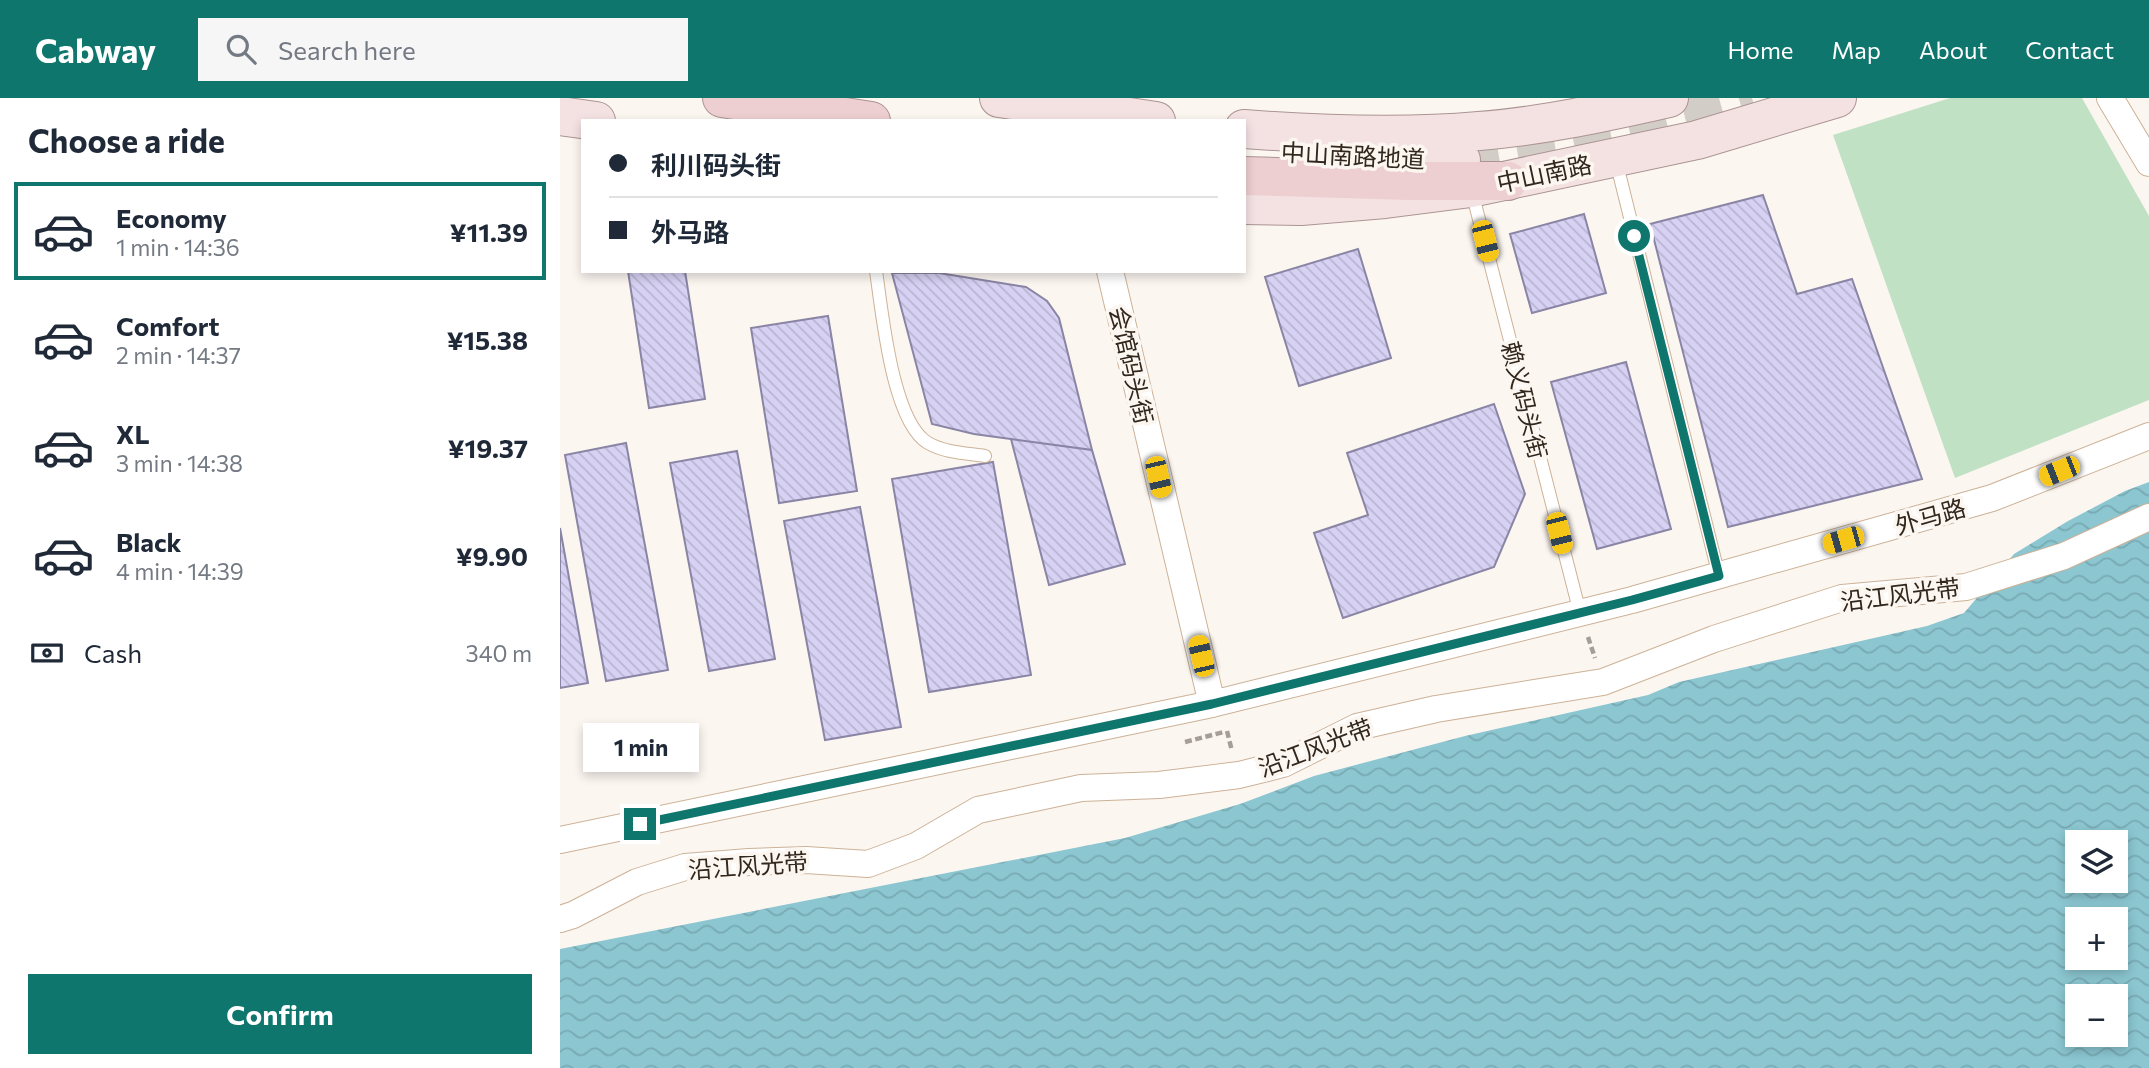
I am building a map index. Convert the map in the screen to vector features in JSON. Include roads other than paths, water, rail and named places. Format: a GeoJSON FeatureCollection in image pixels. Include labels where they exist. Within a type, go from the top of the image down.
{"type":"FeatureCollection","features":[{"type":"Feature","properties":{"kind":"highway"},"geometry":{"type":"LineString","coordinates":[[722,98],[858,119]]}},
{"type":"Feature","properties":{"kind":"highway"},"geometry":{"type":"LineString","coordinates":[[1246,169],[1466,174]]}},
{"type":"Feature","properties":{"kind":"highway"},"geometry":{"type":"LineString","coordinates":[[1246,176],[1383,181],[1508,181]]}},
{"type":"Feature","properties":{"kind":"main road"},"geometry":{"type":"LineString","coordinates":[[999,98],[1143,119]]}},
{"type":"Feature","properties":{"kind":"main road","name":"中山南路"},"geometry":{"type":"LineString","coordinates":[[1246,129],[1335,135],[1481,131],[1580,117],[1669,98]]}},
{"type":"Feature","properties":{"kind":"main road","name":"中山南路"},"geometry":{"type":"LineString","coordinates":[[1246,205],[1385,200],[1466,174],[1508,181],[1697,140],[1837,98]]}},
{"type":"Feature","properties":{"kind":"main road"},"geometry":{"type":"LineString","coordinates":[[1077,109],[1116,119]]}},
{"type":"Feature","properties":{"kind":"main road"},"geometry":{"type":"LineString","coordinates":[[560,116],[582,119]]}},
{"type":"Feature","properties":{"kind":"main road","name":"中山南路地道"},"geometry":{"type":"LineString","coordinates":[[1246,147],[1385,161],[1466,174]]}},
{"type":"Feature","properties":{"kind":"street"},"geometry":{"type":"LineString","coordinates":[[2110,98],[2149,163]]}},
{"type":"Feature","properties":{"kind":"street","name":"会馆码头街"},"geometry":{"type":"LineString","coordinates":[[1110,273],[1212,704]]}},
{"type":"Feature","properties":{"kind":"street","name":"外马路"},"geometry":{"type":"LineString","coordinates":[[560,840],[1212,704],[1580,612],[1719,576],[1992,498],[2149,436]]}},
{"type":"Feature","properties":{"kind":"street","name":"沿江风光带"},"geometry":{"type":"LineString","coordinates":[[560,919],[636,882],[685,867],[806,860],[867,864],[916,846],[978,810],[1081,788],[1159,785],[1239,775],[1283,764],[1357,727],[1436,709],[1603,682],[1714,639],[1842,598],[1966,587],[2064,555],[2149,517]]}},
{"type":"Feature","properties":{"kind":"lane"},"geometry":{"type":"LineString","coordinates":[[1615,158],[1719,576]]}},
{"type":"Feature","properties":{"kind":"lane","name":"赖义码头街"},"geometry":{"type":"LineString","coordinates":[[1466,174],[1580,612]]}},
{"type":"Feature","properties":{"kind":"lane"},"geometry":{"type":"LineString","coordinates":[[876,273],[894,382],[908,419],[925,442],[946,451],[985,456]]}},
{"type":"Feature","properties":{"kind":"water"},"geometry":{"type":"Polygon","coordinates":[[[2149,482],[2149,1068],[560,1068],[560,949],[1125,838],[1240,804],[1314,776],[1465,736],[1648,695],[1679,682],[1927,626],[1964,613],[2014,554],[2125,491],[2149,482]]]}},
{"type":"Feature","properties":{"kind":"tunnel"},"geometry":{"type":"LineString","coordinates":[[1461,160],[1644,126],[1752,98]]}}]}
